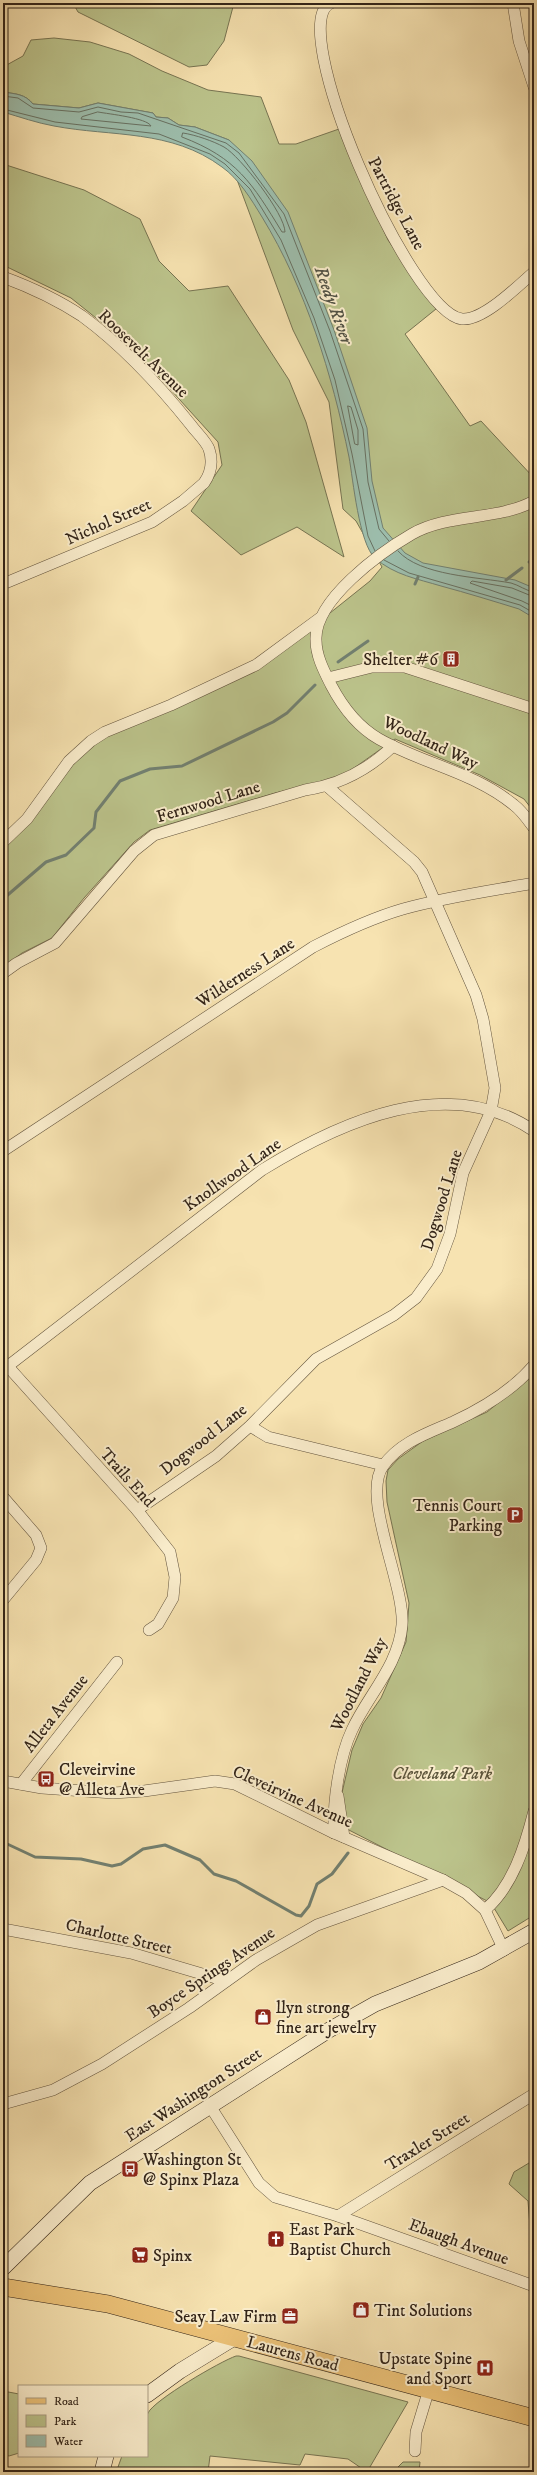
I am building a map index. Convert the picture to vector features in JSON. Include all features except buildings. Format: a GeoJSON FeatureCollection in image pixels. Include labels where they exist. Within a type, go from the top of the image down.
{"type":"FeatureCollection","features":[{"type":"Feature","properties":{"kind":"main road","name":"Laurens Road"},"geometry":{"type":"LineString","coordinates":[[3,2287],[108,2304],[534,2418]]}},
{"type":"Feature","properties":{"kind":"street","name":"Partridge Lane"},"geometry":{"type":"LineString","coordinates":[[331,3],[322,11],[319,25],[326,66],[342,126],[370,193],[425,286],[447,311],[461,318],[471,318],[491,307],[534,272]]}},
{"type":"Feature","properties":{"kind":"street"},"geometry":{"type":"LineString","coordinates":[[513,3],[519,41],[534,87]]}},
{"type":"Feature","properties":{"kind":"street","name":"Roosevelt Avenue"},"geometry":{"type":"LineString","coordinates":[[3,277],[65,306],[81,316],[118,347],[163,390],[208,447],[211,468]]}},
{"type":"Feature","properties":{"kind":"street","name":"Nichol Street"},"geometry":{"type":"LineString","coordinates":[[3,584],[152,522],[196,491],[208,477],[211,468]]}},
{"type":"Feature","properties":{"kind":"street","name":"Woodland Way"},"geometry":{"type":"LineString","coordinates":[[534,501],[508,510],[422,529],[404,539],[372,563],[337,594],[320,618],[316,641],[328,678],[338,697],[367,731],[393,746],[488,787],[515,805],[534,828]]}},
{"type":"Feature","properties":{"kind":"street"},"geometry":{"type":"LineString","coordinates":[[3,842],[27,820],[69,761],[91,741],[105,732],[178,702],[256,665],[320,618]]}},
{"type":"Feature","properties":{"kind":"street"},"geometry":{"type":"LineString","coordinates":[[291,640],[316,641]]}},
{"type":"Feature","properties":{"kind":"street"},"geometry":{"type":"LineString","coordinates":[[328,678],[372,667],[405,667],[534,710]]}},
{"type":"Feature","properties":{"kind":"street","name":"Fernwood Lane"},"geometry":{"type":"LineString","coordinates":[[3,974],[17,963],[55,943],[134,851],[154,836],[305,790],[328,787],[371,765],[393,746]]}},
{"type":"Feature","properties":{"kind":"street","name":"Dogwood Lane"},"geometry":{"type":"LineString","coordinates":[[137,1510],[216,1456],[250,1426],[316,1359],[394,1315],[416,1298],[428,1284],[437,1268],[448,1240],[463,1173],[491,1111],[495,1088],[483,1019],[469,977],[436,900],[422,872],[414,862],[328,787]]}},
{"type":"Feature","properties":{"kind":"street","name":"Wilderness Lane"},"geometry":{"type":"LineString","coordinates":[[3,1151],[314,947],[378,918],[436,900],[534,883]]}},
{"type":"Feature","properties":{"kind":"street","name":"Knollwood Lane"},"geometry":{"type":"LineString","coordinates":[[5,1363],[262,1170],[291,1152],[355,1121],[395,1109],[423,1106],[462,1105],[491,1111],[518,1121],[534,1131]]}},
{"type":"Feature","properties":{"kind":"street","name":"Trails End"},"geometry":{"type":"LineString","coordinates":[[5,1363],[137,1510],[170,1552],[175,1577],[173,1598],[158,1624],[149,1630]]}},
{"type":"Feature","properties":{"kind":"street","name":"Woodland Way"},"geometry":{"type":"LineString","coordinates":[[339,1835],[338,1793],[342,1759],[346,1744],[390,1664],[400,1642],[402,1628],[402,1608],[377,1498],[378,1478],[383,1466],[393,1454],[420,1436],[454,1421],[493,1400],[534,1365]]}},
{"type":"Feature","properties":{"kind":"street"},"geometry":{"type":"LineString","coordinates":[[250,1426],[268,1437],[383,1466]]}},
{"type":"Feature","properties":{"kind":"street"},"geometry":{"type":"LineString","coordinates":[[3,1497],[40,1541],[41,1548],[36,1560],[3,1600]]}},
{"type":"Feature","properties":{"kind":"street","name":"Alleta Avenue"},"geometry":{"type":"LineString","coordinates":[[21,1784],[117,1662]]}},
{"type":"Feature","properties":{"kind":"street","name":"Cleveirvine Avenue"},"geometry":{"type":"LineString","coordinates":[[3,1781],[113,1794],[144,1791],[208,1781],[235,1784],[339,1835],[443,1880],[466,1893],[485,1910],[504,1950]]}},
{"type":"Feature","properties":{"kind":"street"},"geometry":{"type":"LineString","coordinates":[[485,1910],[498,1899],[510,1878],[528,1832],[534,1810]]}},
{"type":"Feature","properties":{"kind":"street","name":"Boyce Springs Avenue"},"geometry":{"type":"LineString","coordinates":[[3,2104],[53,2090],[102,2064],[189,2008],[256,1960],[317,1925],[443,1880]]}},
{"type":"Feature","properties":{"kind":"street","name":"Charlotte Street"},"geometry":{"type":"LineString","coordinates":[[3,1929],[131,1953],[226,1981]]}},
{"type":"Feature","properties":{"kind":"street","name":"East Washington Street"},"geometry":{"type":"LineString","coordinates":[[3,2268],[79,2192],[351,2016],[504,1950],[534,1931]]}},
{"type":"Feature","properties":{"kind":"street","name":"Traxler Street"},"geometry":{"type":"LineString","coordinates":[[338,2216],[534,2094]]}},
{"type":"Feature","properties":{"kind":"street","name":"Ebaugh Avenue"},"geometry":{"type":"LineString","coordinates":[[210,2106],[265,2190],[275,2196],[338,2216],[534,2286]]}},
{"type":"Feature","properties":{"kind":"street"},"geometry":{"type":"LineString","coordinates":[[148,2394],[180,2371],[234,2338]]}},
{"type":"Feature","properties":{"kind":"street"},"geometry":{"type":"LineString","coordinates":[[415,2451],[416,2432],[429,2389]]}},
{"type":"Feature","properties":{"kind":"street"},"geometry":{"type":"LineString","coordinates":[[102,2472],[106,2457]]}},
{"type":"Feature","properties":{"kind":"green space"},"geometry":{"type":"Polygon","coordinates":[[[73,3],[234,3],[224,41],[207,65],[189,67],[78,12],[73,3]]]}},
{"type":"Feature","properties":{"kind":"green space"},"geometry":{"type":"Polygon","coordinates":[[[54,38],[90,42],[129,54],[162,71],[208,90],[261,97],[279,144],[296,144],[339,129],[388,240],[436,309],[405,334],[470,426],[481,421],[534,478],[534,812],[524,799],[480,775],[395,739],[347,773],[327,781],[275,793],[150,830],[134,842],[84,898],[52,938],[22,953],[3,967],[3,847],[89,746],[300,637],[370,581],[382,567],[356,521],[343,509],[329,402],[293,330],[233,169],[229,140],[195,127],[179,125],[168,118],[156,117],[153,113],[98,103],[79,108],[33,104],[23,96],[3,92],[3,67],[23,56],[31,40],[54,38]]]}},
{"type":"Feature","properties":{"kind":"green space"},"geometry":{"type":"Polygon","coordinates":[[[3,164],[84,190],[140,219],[159,261],[189,291],[228,286],[289,380],[306,422],[344,557],[297,527],[241,555],[191,511],[222,465],[218,442],[131,346],[71,298],[3,265],[3,164]]]}},
{"type":"Feature","properties":{"kind":"green space","name":"Cleveland Park"},"geometry":{"type":"Polygon","coordinates":[[[534,1374],[534,1915],[508,1931],[491,1903],[345,1828],[341,1797],[352,1750],[363,1724],[381,1698],[406,1642],[409,1603],[387,1502],[386,1481],[388,1470],[398,1459],[423,1441],[487,1412],[534,1374]]]}},
{"type":"Feature","properties":{"kind":"green space"},"geometry":{"type":"Polygon","coordinates":[[[534,2160],[534,2229],[530,2227],[528,2201],[509,2184],[514,2172],[534,2160]]]}},
{"type":"Feature","properties":{"kind":"green space"},"geometry":{"type":"Polygon","coordinates":[[[239,2356],[408,2402],[367,2472],[348,2459],[305,2454],[300,2465],[210,2456],[208,2472],[127,2472],[118,2467],[122,2457],[148,2457],[148,2413],[153,2407],[162,2399],[228,2359],[239,2356]]]}},
{"type":"Feature","properties":{"kind":"green space"},"geometry":{"type":"Polygon","coordinates":[[[3,2391],[18,2394],[18,2453],[9,2456],[3,2454],[3,2391]]]}},
{"type":"Feature","properties":{"kind":"green space"},"geometry":{"type":"Polygon","coordinates":[[[403,2462],[420,2462],[419,2472],[393,2472],[403,2462]]]}},
{"type":"Feature","properties":{"kind":"water"},"geometry":{"type":"Polygon","coordinates":[[[3,92],[23,96],[33,104],[79,108],[98,103],[153,113],[156,117],[168,118],[179,125],[195,127],[229,140],[252,161],[288,212],[334,330],[367,428],[372,481],[383,528],[405,553],[423,563],[515,580],[534,588],[534,618],[519,609],[415,579],[390,569],[375,558],[369,551],[361,526],[342,426],[326,364],[316,333],[292,273],[278,245],[254,203],[234,177],[222,167],[203,155],[182,146],[162,140],[141,136],[54,126],[3,112],[3,92]]]}},
{"type":"Feature","properties":{"kind":"waterway"},"geometry":{"type":"LineString","coordinates":[[529,562],[534,557]]}},
{"type":"Feature","properties":{"kind":"waterway"},"geometry":{"type":"LineString","coordinates":[[506,580],[522,568]]}},
{"type":"Feature","properties":{"kind":"waterway"},"geometry":{"type":"LineString","coordinates":[[415,584],[418,577]]}},
{"type":"Feature","properties":{"kind":"waterway"},"geometry":{"type":"LineString","coordinates":[[338,662],[368,641]]}},
{"type":"Feature","properties":{"kind":"waterway"},"geometry":{"type":"LineString","coordinates":[[3,899],[46,862],[66,855],[94,828],[96,812],[120,781],[150,769],[182,766],[273,722],[287,713],[315,685]]}},
{"type":"Feature","properties":{"kind":"waterway"},"geometry":{"type":"LineString","coordinates":[[3,1842],[35,1857],[81,1859],[112,1866],[121,1864],[143,1849],[165,1845],[200,1860],[214,1874],[236,1881],[296,1915],[301,1916],[309,1906],[317,1884],[332,1874],[348,1853]]}},
{"type":"Feature","properties":{"kind":"place","name":"Shelter #6"},"geometry":{"type":"Point","coordinates":[451,659]}},
{"type":"Feature","properties":{"kind":"place","name":"Tennis Court Parking"},"geometry":{"type":"Point","coordinates":[515,1515]}},
{"type":"Feature","properties":{"kind":"place","name":"Cleveirvine @ Alleta Ave"},"geometry":{"type":"Point","coordinates":[46,1779]}},
{"type":"Feature","properties":{"kind":"place","name":"llyn strong fine art jewelry"},"geometry":{"type":"Point","coordinates":[263,2017]}},
{"type":"Feature","properties":{"kind":"place","name":"Washington St @ Spinx Plaza"},"geometry":{"type":"Point","coordinates":[130,2169]}},
{"type":"Feature","properties":{"kind":"place","name":"East Park Baptist Church"},"geometry":{"type":"Point","coordinates":[276,2239]}},
{"type":"Feature","properties":{"kind":"place","name":"Spinx"},"geometry":{"type":"Point","coordinates":[140,2255]}},
{"type":"Feature","properties":{"kind":"place","name":"Tint Solutions"},"geometry":{"type":"Point","coordinates":[361,2310]}},
{"type":"Feature","properties":{"kind":"place","name":"Seay Law Firm"},"geometry":{"type":"Point","coordinates":[290,2316]}},
{"type":"Feature","properties":{"kind":"place","name":"Upstate Spine and Sport"},"geometry":{"type":"Point","coordinates":[485,2368]}},
{"type":"Feature","properties":{"kind":"water label","name":"Reedy River"},"geometry":{"type":"Point","coordinates":[334,305]}}]}
